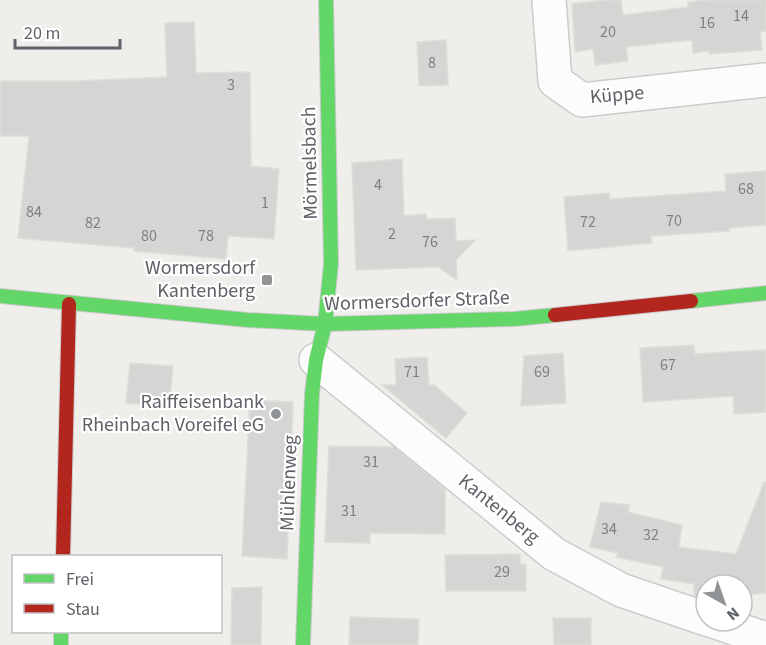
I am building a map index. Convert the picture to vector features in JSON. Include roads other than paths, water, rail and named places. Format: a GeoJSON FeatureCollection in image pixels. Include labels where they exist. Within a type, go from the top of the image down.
{"type":"FeatureCollection","features":[{"type":"Feature","properties":{"kind":"street","name":"Mörmelsbach"},"geometry":{"type":"LineString","coordinates":[[326,0],[331,264],[326,324]]}},
{"type":"Feature","properties":{"kind":"street","name":"Küppe"},"geometry":{"type":"LineString","coordinates":[[549,0],[555,81],[582,100],[766,80]]}},
{"type":"Feature","properties":{"kind":"street","name":"Wormersdorfer Straße"},"geometry":{"type":"LineString","coordinates":[[0,296],[248,320],[326,324],[514,319],[766,293]]}},
{"type":"Feature","properties":{"kind":"street"},"geometry":{"type":"LineString","coordinates":[[63,555],[69,304]]}},
{"type":"Feature","properties":{"kind":"street","name":"Mühlenweg"},"geometry":{"type":"LineString","coordinates":[[303,645],[312,394],[316,360],[326,324]]}},
{"type":"Feature","properties":{"kind":"street","name":"Kantenberg"},"geometry":{"type":"LineString","coordinates":[[316,360],[554,554],[621,590],[694,615]]}},
{"type":"Feature","properties":{"kind":"street"},"geometry":{"type":"LineString","coordinates":[[748,633],[766,639]]}},
{"type":"Feature","properties":{"kind":"place","name":"Wormersdorf Kantenberg"},"geometry":{"type":"Point","coordinates":[267,280]}},
{"type":"Feature","properties":{"kind":"place","name":"Raiffeisenbank Rheinbach Voreifel eG"},"geometry":{"type":"Point","coordinates":[276,414]}}]}
